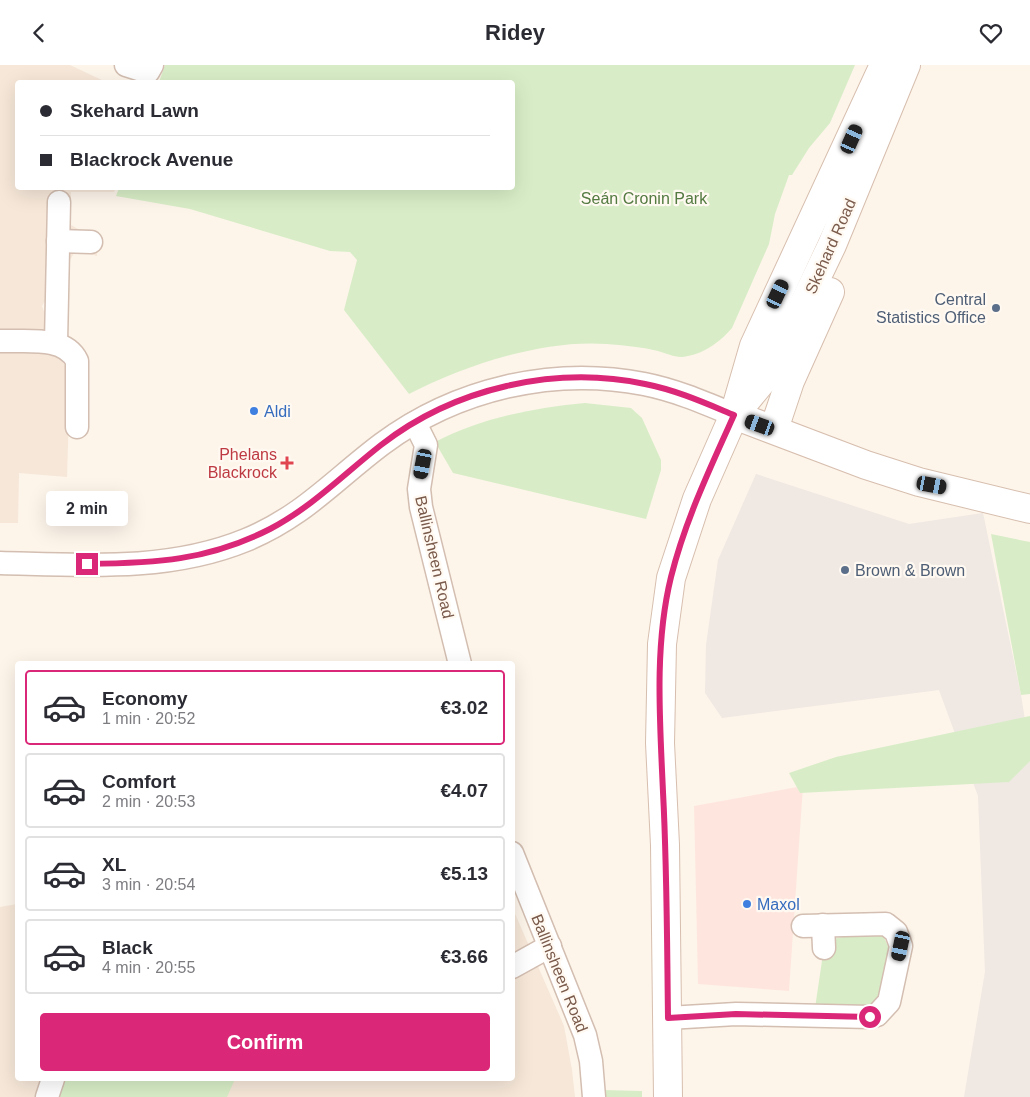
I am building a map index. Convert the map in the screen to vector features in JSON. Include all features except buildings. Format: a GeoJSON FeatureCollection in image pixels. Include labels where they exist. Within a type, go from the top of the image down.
{"type":"FeatureCollection","features":[{"type":"Feature","properties":{"kind":"main road","name":"Skehard Road"},"geometry":{"type":"LineString","coordinates":[[668,1097],[665,836],[660,743],[664,622],[671,578],[682,540],[734,415],[754,346],[884,65]]}},
{"type":"Feature","properties":{"kind":"main road","name":"Skehard Road"},"geometry":{"type":"LineString","coordinates":[[734,415],[772,369],[832,245],[906,65]]}},
{"type":"Feature","properties":{"kind":"main road"},"geometry":{"type":"LineString","coordinates":[[774,429],[790,381],[836,279],[832,245]]}},
{"type":"Feature","properties":{"kind":"main road"},"geometry":{"type":"LineString","coordinates":[[734,415],[866,465],[919,482],[1030,509]]}},
{"type":"Feature","properties":{"kind":"street"},"geometry":{"type":"LineString","coordinates":[[126,65],[148,72],[152,65]]}},
{"type":"Feature","properties":{"kind":"street"},"geometry":{"type":"LineString","coordinates":[[56,343],[59,203]]}},
{"type":"Feature","properties":{"kind":"street"},"geometry":{"type":"LineString","coordinates":[[58,241],[91,242]]}},
{"type":"Feature","properties":{"kind":"street"},"geometry":{"type":"LineString","coordinates":[[0,341],[56,343],[73,351],[77,361],[77,427]]}},
{"type":"Feature","properties":{"kind":"street"},"geometry":{"type":"LineString","coordinates":[[0,563],[156,563],[184,559],[222,549],[269,529],[310,505],[381,445],[415,423],[454,404],[491,390],[534,381],[589,377],[646,384],[690,397],[734,415]]}},
{"type":"Feature","properties":{"kind":"street","name":"Ballinsheen Road"},"geometry":{"type":"LineString","coordinates":[[415,423],[426,445],[419,489],[421,507],[459,661]]}},
{"type":"Feature","properties":{"kind":"street","name":"Ballinsheen Road"},"geometry":{"type":"LineString","coordinates":[[515,860],[585,1035],[591,1061],[594,1097]]}},
{"type":"Feature","properties":{"kind":"street"},"geometry":{"type":"LineString","coordinates":[[668,1018],[736,1014],[870,1017],[877,1015],[889,1002],[901,946],[896,931],[886,924],[813,925],[824,947]]}},
{"type":"Feature","properties":{"kind":"street"},"geometry":{"type":"LineString","coordinates":[[515,965],[550,946]]}},
{"type":"Feature","properties":{"kind":"street"},"geometry":{"type":"LineString","coordinates":[[47,1097],[51,1081]]}},
{"type":"Feature","properties":{"kind":"shaded area"},"geometry":{"type":"Polygon","coordinates":[[[0,65],[70,65],[102,80],[15,80],[15,190],[115,190],[114,192],[71,192],[71,225],[85,233],[97,234],[97,256],[76,250],[42,306],[70,379],[67,477],[19,473],[18,523],[0,523],[0,65]]]}},
{"type":"Feature","properties":{"kind":"shaded area"},"geometry":{"type":"Polygon","coordinates":[[[756,474],[909,524],[983,513],[1021,695],[1030,752],[1030,1097],[964,1097],[985,972],[978,796],[939,690],[722,718],[705,693],[706,645],[718,560],[756,474]]]}},
{"type":"Feature","properties":{"kind":"shaded area"},"geometry":{"type":"Polygon","coordinates":[[[803,786],[789,991],[698,984],[694,806],[803,786]]]}},
{"type":"Feature","properties":{"kind":"shaded area"},"geometry":{"type":"Polygon","coordinates":[[[15,904],[15,1081],[515,1081],[515,914],[564,1026],[575,1097],[0,1097],[0,907],[15,904]]]}},
{"type":"Feature","properties":{"kind":"green space","name":"Seán Cronin Park"},"geometry":{"type":"Polygon","coordinates":[[[165,65],[855,65],[830,123],[809,148],[792,175],[789,175],[775,214],[769,244],[732,328],[718,342],[700,352],[680,357],[639,347],[606,344],[556,346],[530,350],[478,365],[409,394],[344,310],[357,260],[350,252],[330,251],[190,209],[116,196],[118,190],[515,190],[515,80],[160,80],[165,65]]]}},
{"type":"Feature","properties":{"kind":"green space"},"geometry":{"type":"Polygon","coordinates":[[[585,403],[631,408],[642,418],[661,460],[661,470],[646,519],[453,473],[435,442],[471,426],[508,415],[585,403]]]}},
{"type":"Feature","properties":{"kind":"green space"},"geometry":{"type":"Polygon","coordinates":[[[991,534],[1030,542],[1030,694],[1021,695],[991,534]]]}},
{"type":"Feature","properties":{"kind":"green space"},"geometry":{"type":"Polygon","coordinates":[[[1030,716],[1030,761],[1009,782],[800,793],[789,773],[836,757],[1030,716]]]}},
{"type":"Feature","properties":{"kind":"green space"},"geometry":{"type":"Polygon","coordinates":[[[859,934],[880,935],[886,942],[889,951],[888,973],[881,994],[876,1001],[865,1008],[815,1008],[823,954],[832,939],[859,934]]]}},
{"type":"Feature","properties":{"kind":"green space"},"geometry":{"type":"Polygon","coordinates":[[[60,1081],[234,1081],[227,1097],[55,1097],[60,1081]]]}},
{"type":"Feature","properties":{"kind":"green space"},"geometry":{"type":"Polygon","coordinates":[[[603,1090],[642,1091],[642,1097],[604,1097],[603,1090]]]}},
{"type":"Feature","properties":{"kind":"place","name":"Central Statistics Office"},"geometry":{"type":"Point","coordinates":[996,308]}},
{"type":"Feature","properties":{"kind":"place","name":"Aldi"},"geometry":{"type":"Point","coordinates":[254,411]}},
{"type":"Feature","properties":{"kind":"place","name":"Phelans Blackrock"},"geometry":{"type":"Point","coordinates":[287,463]}},
{"type":"Feature","properties":{"kind":"place","name":"Brown & Brown"},"geometry":{"type":"Point","coordinates":[845,570]}},
{"type":"Feature","properties":{"kind":"place","name":"Maxol"},"geometry":{"type":"Point","coordinates":[747,904]}},
{"type":"Feature","properties":{"kind":"route"},"geometry":{"type":"LineString","coordinates":[[87,564],[141,564],[184,559],[222,549],[246,540],[310,505],[381,445],[415,423],[469,397],[512,385],[562,378],[618,379],[646,384],[690,397],[734,415],[713,461],[682,540],[671,578],[664,622],[660,743],[665,845],[668,1018],[736,1014],[870,1017]]}}]}
